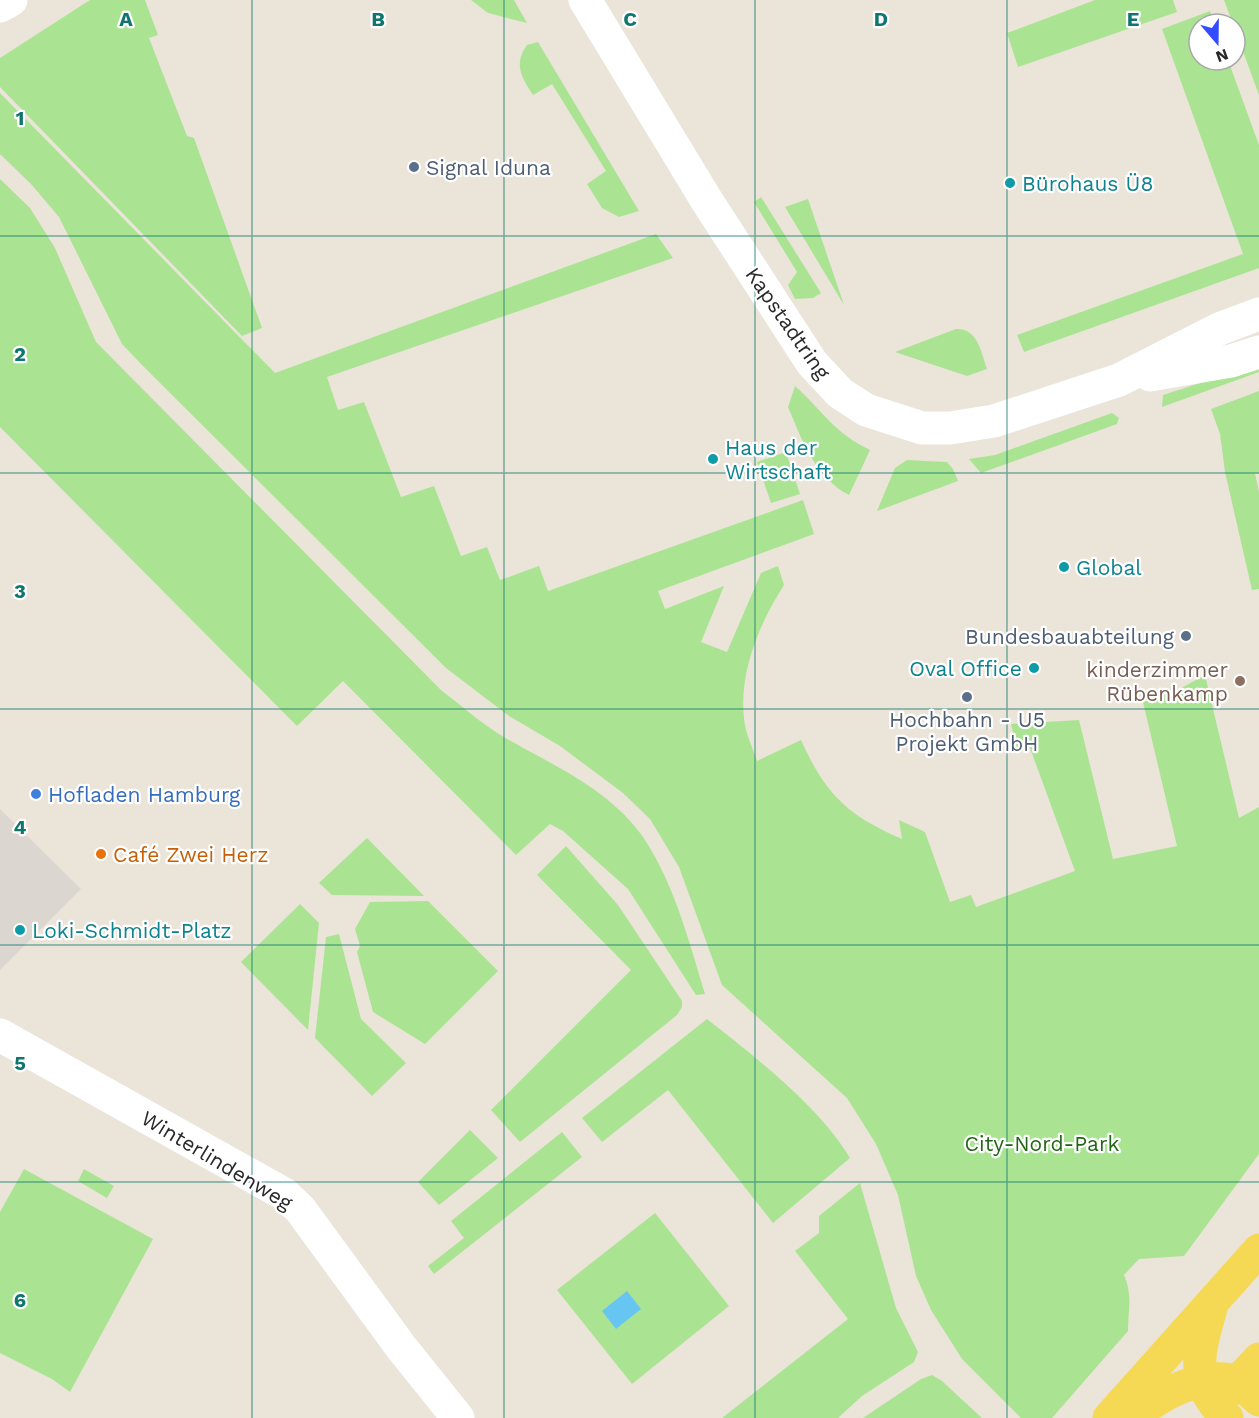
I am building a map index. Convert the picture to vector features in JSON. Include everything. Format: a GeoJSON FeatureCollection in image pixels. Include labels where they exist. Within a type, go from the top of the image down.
{"type":"FeatureCollection","features":[{"type":"Feature","properties":{"kind":"main road"},"geometry":{"type":"LineString","coordinates":[[1136,1407],[1213,1303],[1259,1250]]}},
{"type":"Feature","properties":{"kind":"main road"},"geometry":{"type":"LineString","coordinates":[[1212,1406],[1199,1363],[1201,1345],[1213,1303]]}},
{"type":"Feature","properties":{"kind":"main road"},"geometry":{"type":"LineString","coordinates":[[1212,1406],[1218,1379],[1248,1391],[1259,1359]]}},
{"type":"Feature","properties":{"kind":"main road"},"geometry":{"type":"LineString","coordinates":[[1108,1418],[1180,1388],[1212,1406]]}},
{"type":"Feature","properties":{"kind":"street"},"geometry":{"type":"LineString","coordinates":[[0,6],[10,0]]}},
{"type":"Feature","properties":{"kind":"street","name":"Kapstadtring"},"geometry":{"type":"LineString","coordinates":[[585,0],[736,246],[812,363],[840,393],[867,410],[922,428],[950,428],[994,421],[1119,380],[1231,361],[1259,352]]}},
{"type":"Feature","properties":{"kind":"street","name":"Kapstadtring"},"geometry":{"type":"LineString","coordinates":[[1119,380],[1219,329],[1259,314]]}},
{"type":"Feature","properties":{"kind":"street","name":"Winterlindenweg"},"geometry":{"type":"LineString","coordinates":[[0,1035],[284,1194],[300,1209],[401,1347],[458,1418]]}},
{"type":"Feature","properties":{"kind":"green space"},"geometry":{"type":"Polygon","coordinates":[[[90,0],[145,0],[158,35],[149,38],[187,136],[194,138],[262,328],[242,336],[0,87],[0,58],[90,0]]]}},
{"type":"Feature","properties":{"kind":"green space"},"geometry":{"type":"Polygon","coordinates":[[[471,0],[514,0],[527,23],[488,13],[471,0]]]}},
{"type":"Feature","properties":{"kind":"green space"},"geometry":{"type":"Polygon","coordinates":[[[1095,0],[1173,0],[1177,12],[1018,67],[1007,33],[1095,0]]]}},
{"type":"Feature","properties":{"kind":"green space"},"geometry":{"type":"Polygon","coordinates":[[[1224,0],[1259,0],[1259,95],[1247,62],[1247,12],[1228,12],[1224,0]]]}},
{"type":"Feature","properties":{"kind":"green space"},"geometry":{"type":"Polygon","coordinates":[[[1187,20],[1187,72],[1232,72],[1259,145],[1259,268],[1024,352],[1017,335],[1243,254],[1162,29],[1187,20]]]}},
{"type":"Feature","properties":{"kind":"green space"},"geometry":{"type":"Polygon","coordinates":[[[538,42],[639,211],[619,217],[602,208],[587,184],[606,171],[552,84],[533,95],[529,89],[521,71],[520,58],[527,45],[538,42]]]}},
{"type":"Feature","properties":{"kind":"green space","name":"City-Nord-Park"},"geometry":{"type":"Polygon","coordinates":[[[0,93],[275,373],[656,234],[673,258],[327,377],[338,410],[364,402],[401,497],[434,486],[461,556],[487,547],[500,580],[539,566],[548,591],[803,500],[814,534],[658,591],[665,609],[724,586],[701,642],[727,652],[761,573],[778,566],[784,585],[758,636],[746,673],[743,711],[746,730],[757,761],[801,740],[829,789],[852,812],[902,839],[899,820],[925,832],[950,902],[971,895],[976,907],[1075,871],[1030,748],[1018,752],[1011,724],[1079,720],[1113,859],[1177,846],[1143,702],[1174,692],[1205,675],[1239,818],[1259,807],[1259,1154],[1184,1256],[1139,1259],[1124,1275],[1129,1296],[1128,1331],[1052,1418],[1021,1418],[962,1359],[931,1310],[916,1276],[898,1195],[876,1144],[847,1098],[722,985],[679,867],[650,819],[623,793],[560,746],[509,716],[446,668],[122,344],[59,217],[31,184],[0,154],[0,93]]]}},
{"type":"Feature","properties":{"kind":"green space"},"geometry":{"type":"Polygon","coordinates":[[[0,179],[30,208],[55,248],[96,342],[441,690],[498,734],[581,780],[630,820],[664,873],[687,933],[705,994],[696,995],[628,889],[563,831],[550,824],[516,855],[343,681],[297,726],[0,427],[0,179]]]}},
{"type":"Feature","properties":{"kind":"green space"},"geometry":{"type":"Polygon","coordinates":[[[761,197],[821,293],[813,298],[795,299],[788,285],[797,272],[754,202],[761,197]]]}},
{"type":"Feature","properties":{"kind":"green space"},"geometry":{"type":"Polygon","coordinates":[[[808,199],[844,305],[785,207],[808,199]]]}},
{"type":"Feature","properties":{"kind":"green space"},"geometry":{"type":"Polygon","coordinates":[[[956,329],[969,332],[978,342],[987,369],[967,376],[895,352],[956,329]]]}},
{"type":"Feature","properties":{"kind":"green space"},"geometry":{"type":"Polygon","coordinates":[[[1259,364],[1259,372],[1162,407],[1163,395],[1259,364]]]}},
{"type":"Feature","properties":{"kind":"green space"},"geometry":{"type":"Polygon","coordinates":[[[795,386],[838,429],[870,450],[849,495],[837,487],[818,468],[804,445],[788,407],[795,386]]]}},
{"type":"Feature","properties":{"kind":"green space"},"geometry":{"type":"Polygon","coordinates":[[[1259,391],[1259,474],[1255,473],[1259,492],[1259,589],[1252,590],[1225,472],[1220,434],[1211,409],[1259,391]]]}},
{"type":"Feature","properties":{"kind":"green space"},"geometry":{"type":"Polygon","coordinates":[[[1112,413],[1119,418],[1117,424],[981,473],[969,459],[995,455],[1112,413]]]}},
{"type":"Feature","properties":{"kind":"green space"},"geometry":{"type":"Polygon","coordinates":[[[786,452],[800,494],[771,503],[757,462],[786,452]]]}},
{"type":"Feature","properties":{"kind":"green space"},"geometry":{"type":"Polygon","coordinates":[[[907,460],[947,462],[958,481],[877,511],[895,468],[907,460]]]}},
{"type":"Feature","properties":{"kind":"green space"},"geometry":{"type":"Polygon","coordinates":[[[367,838],[424,896],[332,895],[319,883],[367,838]]]}},
{"type":"Feature","properties":{"kind":"green space"},"geometry":{"type":"Polygon","coordinates":[[[566,846],[618,905],[682,1001],[682,1007],[677,1015],[520,1142],[491,1110],[631,970],[537,875],[566,846]]]}},
{"type":"Feature","properties":{"kind":"green space"},"geometry":{"type":"Polygon","coordinates":[[[428,901],[498,971],[425,1044],[373,1012],[357,952],[360,946],[355,929],[370,902],[428,901]]]}},
{"type":"Feature","properties":{"kind":"green space"},"geometry":{"type":"Polygon","coordinates":[[[300,904],[319,923],[308,1030],[241,962],[300,904]]]}},
{"type":"Feature","properties":{"kind":"green space"},"geometry":{"type":"Polygon","coordinates":[[[339,934],[361,1019],[406,1063],[372,1096],[315,1038],[326,937],[339,934]]]}},
{"type":"Feature","properties":{"kind":"green space"},"geometry":{"type":"Polygon","coordinates":[[[707,1019],[804,1101],[822,1120],[850,1158],[773,1223],[668,1090],[602,1142],[582,1118],[707,1019]]]}},
{"type":"Feature","properties":{"kind":"green space"},"geometry":{"type":"Polygon","coordinates":[[[470,1130],[498,1158],[439,1205],[418,1182],[470,1130]]]}},
{"type":"Feature","properties":{"kind":"green space"},"geometry":{"type":"Polygon","coordinates":[[[562,1132],[582,1157],[434,1274],[428,1266],[464,1238],[451,1221],[562,1132]]]}},
{"type":"Feature","properties":{"kind":"green space"},"geometry":{"type":"Polygon","coordinates":[[[24,1169],[153,1239],[70,1392],[52,1379],[0,1353],[0,1212],[24,1169]]]}},
{"type":"Feature","properties":{"kind":"green space"},"geometry":{"type":"Polygon","coordinates":[[[84,1169],[114,1186],[107,1198],[78,1181],[84,1169]]]}},
{"type":"Feature","properties":{"kind":"green space"},"geometry":{"type":"Polygon","coordinates":[[[860,1183],[896,1308],[918,1352],[914,1362],[862,1396],[838,1418],[722,1418],[848,1319],[795,1251],[819,1233],[819,1216],[860,1183]]]}},
{"type":"Feature","properties":{"kind":"green space"},"geometry":{"type":"Polygon","coordinates":[[[655,1213],[729,1306],[632,1384],[557,1290],[655,1213]]]}},
{"type":"Feature","properties":{"kind":"green space"},"geometry":{"type":"Polygon","coordinates":[[[932,1375],[942,1381],[982,1418],[863,1418],[921,1379],[932,1375]]]}},
{"type":"Feature","properties":{"kind":"shaded area","name":"Loki-Schmidt-Platz"},"geometry":{"type":"Polygon","coordinates":[[[0,809],[81,889],[0,970],[0,809]]]}},
{"type":"Feature","properties":{"kind":"water"},"geometry":{"type":"Polygon","coordinates":[[[627,1291],[641,1309],[616,1329],[602,1311],[627,1291]]]}},
{"type":"Feature","properties":{"kind":"place","name":"Signal Iduna"},"geometry":{"type":"Point","coordinates":[414,167]}},
{"type":"Feature","properties":{"kind":"place","name":"Bürohaus Ü8"},"geometry":{"type":"Point","coordinates":[1010,183]}},
{"type":"Feature","properties":{"kind":"place","name":"Haus der Wirtschaft"},"geometry":{"type":"Point","coordinates":[713,459]}},
{"type":"Feature","properties":{"kind":"place","name":"Global"},"geometry":{"type":"Point","coordinates":[1064,567]}},
{"type":"Feature","properties":{"kind":"place","name":"Bundesbauabteilung"},"geometry":{"type":"Point","coordinates":[1186,636]}},
{"type":"Feature","properties":{"kind":"place","name":"Oval Office"},"geometry":{"type":"Point","coordinates":[1034,668]}},
{"type":"Feature","properties":{"kind":"place","name":"kinderzimmer Rübenkamp"},"geometry":{"type":"Point","coordinates":[1240,681]}},
{"type":"Feature","properties":{"kind":"place","name":"Hochbahn - U5 Projekt GmbH"},"geometry":{"type":"Point","coordinates":[967,697]}},
{"type":"Feature","properties":{"kind":"place","name":"Hofladen Hamburg"},"geometry":{"type":"Point","coordinates":[36,794]}},
{"type":"Feature","properties":{"kind":"place","name":"Café Zwei Herz"},"geometry":{"type":"Point","coordinates":[101,854]}},
{"type":"Feature","properties":{"kind":"place","name":"Loki-Schmidt-Platz"},"geometry":{"type":"Point","coordinates":[20,930]}}]}
